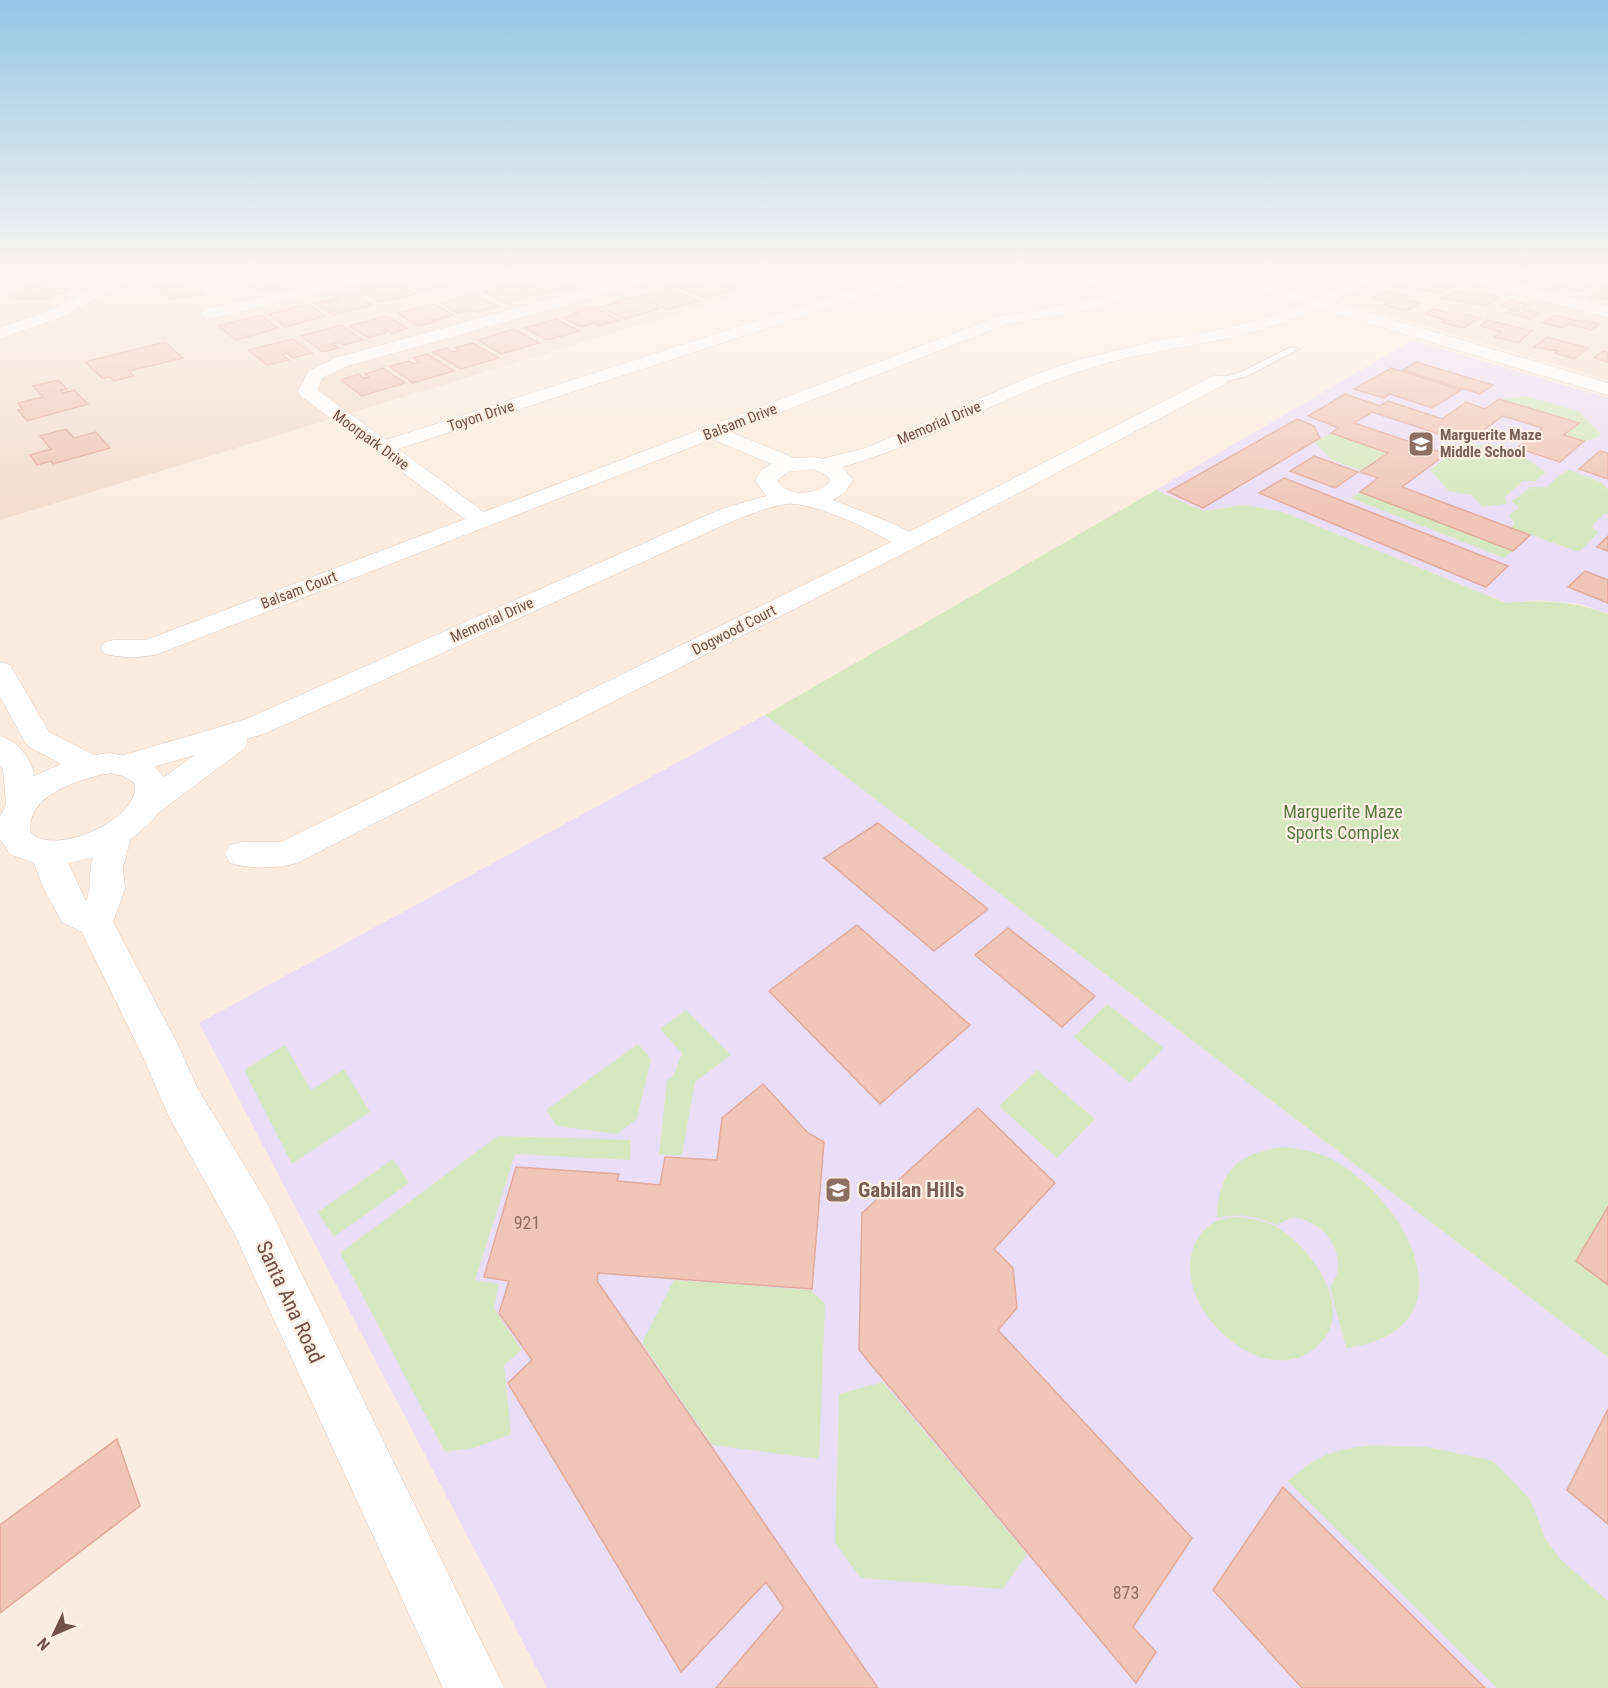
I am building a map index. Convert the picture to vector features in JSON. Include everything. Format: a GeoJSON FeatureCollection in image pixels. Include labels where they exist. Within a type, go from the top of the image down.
{"type":"FeatureCollection","features":[{"type":"Feature","properties":{"kind":"street","name":"Moorpark Drive"},"geometry":{"type":"LineString","coordinates":[[378,352],[341,362],[315,375],[307,391],[482,521]]}},
{"type":"Feature","properties":{"kind":"street","name":"Toyon Drive"},"geometry":{"type":"LineString","coordinates":[[381,448],[678,352]]}},
{"type":"Feature","properties":{"kind":"street","name":"Balsam Drive"},"geometry":{"type":"LineString","coordinates":[[482,521],[921,352]]}},
{"type":"Feature","properties":{"kind":"street","name":"Memorial Drive"},"geometry":{"type":"LineString","coordinates":[[812,499],[825,496],[834,477],[873,452],[1034,382],[1080,365],[1133,352]]}},
{"type":"Feature","properties":{"kind":"street"},"geometry":{"type":"LineString","coordinates":[[1482,352],[1608,389]]}},
{"type":"Feature","properties":{"kind":"street","name":"Dogwood Court"},"geometry":{"type":"LineString","coordinates":[[242,854],[285,854],[897,535],[1219,380]]}},
{"type":"Feature","properties":{"kind":"street"},"geometry":{"type":"LineString","coordinates":[[714,432],[735,441],[743,454],[812,499],[897,535]]}},
{"type":"Feature","properties":{"kind":"street"},"geometry":{"type":"LineString","coordinates":[[780,480],[834,477],[885,517],[897,535]]}},
{"type":"Feature","properties":{"kind":"street","name":"Memorial Drive"},"geometry":{"type":"LineString","coordinates":[[254,727],[729,514],[780,480]]}},
{"type":"Feature","properties":{"kind":"street","name":"Balsam Court"},"geometry":{"type":"LineString","coordinates":[[114,648],[149,648],[482,521]]}},
{"type":"Feature","properties":{"kind":"street"},"geometry":{"type":"LineString","coordinates":[[3,682],[38,739],[89,766]]}},
{"type":"Feature","properties":{"kind":"street"},"geometry":{"type":"LineString","coordinates":[[254,727],[147,805],[134,820],[116,833],[94,844],[71,851],[47,853],[28,850],[15,841],[11,828],[16,813],[28,798],[46,784],[67,773],[89,766],[110,763],[128,764],[254,727]]}},
{"type":"Feature","properties":{"kind":"street"},"geometry":{"type":"LineString","coordinates":[[0,746],[18,766],[22,806]]}},
{"type":"Feature","properties":{"kind":"street"},"geometry":{"type":"LineString","coordinates":[[128,764],[142,770],[150,779],[152,791],[147,805]]}},
{"type":"Feature","properties":{"kind":"street"},"geometry":{"type":"LineString","coordinates":[[95,922],[108,889],[106,868],[116,833]]}},
{"type":"Feature","properties":{"kind":"street","name":"Santa Ana Road"},"geometry":{"type":"LineString","coordinates":[[47,853],[60,887],[74,912],[95,922],[162,1054],[183,1102],[252,1221],[474,1688]]}},
{"type":"Feature","properties":{"kind":"lane"},"geometry":{"type":"LineString","coordinates":[[1219,380],[1244,374],[1288,352]]}},
{"type":"Feature","properties":{"kind":"shaded area"},"geometry":{"type":"Polygon","coordinates":[[[0,352],[552,352],[0,520],[0,352]]]}},
{"type":"Feature","properties":{"kind":"shaded area","name":"Marguerite Maze Middle School"},"geometry":{"type":"Polygon","coordinates":[[[1392,352],[1452,352],[1608,398],[1608,614],[1581,604],[1538,600],[1506,603],[1283,512],[1244,505],[1203,511],[1156,490],[1392,352]]]}},
{"type":"Feature","properties":{"kind":"shaded area"},"geometry":{"type":"Polygon","coordinates":[[[1513,352],[1608,352],[1608,380],[1513,352]]]}},
{"type":"Feature","properties":{"kind":"shaded area","name":"Gabilan Hills"},"geometry":{"type":"Polygon","coordinates":[[[765,715],[1608,1357],[1608,1688],[547,1688],[199,1023],[765,715]]]}},
{"type":"Feature","properties":{"kind":"green space"},"geometry":{"type":"Polygon","coordinates":[[[1526,396],[1578,411],[1601,434],[1592,440],[1569,437],[1564,435],[1578,423],[1499,399],[1526,396]]]}},
{"type":"Feature","properties":{"kind":"green space"},"geometry":{"type":"Polygon","coordinates":[[[1331,433],[1388,453],[1361,471],[1332,460],[1314,442],[1331,433]]]}},
{"type":"Feature","properties":{"kind":"green space"},"geometry":{"type":"Polygon","coordinates":[[[1494,445],[1518,453],[1546,472],[1535,481],[1523,481],[1505,497],[1507,504],[1482,507],[1472,495],[1449,491],[1430,470],[1461,446],[1494,445]]]}},
{"type":"Feature","properties":{"kind":"green space"},"geometry":{"type":"Polygon","coordinates":[[[1569,470],[1601,482],[1608,489],[1608,514],[1604,514],[1592,526],[1598,533],[1580,551],[1512,528],[1514,523],[1509,515],[1519,508],[1512,501],[1531,487],[1547,487],[1559,475],[1569,470]]]}},
{"type":"Feature","properties":{"kind":"green space","name":"Marguerite Maze Sports Complex"},"geometry":{"type":"Polygon","coordinates":[[[1156,490],[1203,511],[1245,505],[1283,512],[1506,603],[1558,602],[1608,614],[1608,1357],[765,715],[1156,490]]]}},
{"type":"Feature","properties":{"kind":"green space"},"geometry":{"type":"Polygon","coordinates":[[[1360,492],[1513,551],[1504,558],[1351,498],[1360,492]]]}},
{"type":"Feature","properties":{"kind":"green space"},"geometry":{"type":"Polygon","coordinates":[[[1107,1004],[1164,1048],[1130,1083],[1074,1037],[1107,1004]]]}},
{"type":"Feature","properties":{"kind":"green space"},"geometry":{"type":"Polygon","coordinates":[[[686,1010],[731,1055],[695,1082],[682,1155],[659,1155],[667,1080],[674,1075],[682,1053],[660,1029],[686,1010]]]}},
{"type":"Feature","properties":{"kind":"green space"},"geometry":{"type":"Polygon","coordinates":[[[638,1044],[651,1059],[637,1119],[617,1134],[557,1126],[546,1110],[638,1044]]]}},
{"type":"Feature","properties":{"kind":"green space"},"geometry":{"type":"Polygon","coordinates":[[[285,1045],[311,1090],[344,1069],[370,1112],[292,1164],[244,1070],[285,1045]]]}},
{"type":"Feature","properties":{"kind":"green space"},"geometry":{"type":"Polygon","coordinates":[[[1037,1070],[1095,1119],[1057,1158],[999,1106],[1037,1070]]]}},
{"type":"Feature","properties":{"kind":"green space"},"geometry":{"type":"Polygon","coordinates":[[[498,1136],[631,1140],[630,1160],[515,1154],[475,1280],[499,1284],[494,1308],[522,1350],[504,1365],[511,1434],[474,1448],[445,1452],[340,1253],[498,1136]]]}},
{"type":"Feature","properties":{"kind":"green space"},"geometry":{"type":"Polygon","coordinates":[[[1281,1147],[1325,1156],[1354,1174],[1380,1199],[1402,1228],[1415,1259],[1419,1289],[1410,1315],[1387,1336],[1346,1348],[1330,1287],[1338,1270],[1336,1252],[1327,1235],[1312,1223],[1294,1218],[1277,1225],[1247,1216],[1217,1218],[1221,1188],[1232,1168],[1252,1155],[1281,1147]]]}},
{"type":"Feature","properties":{"kind":"green space"},"geometry":{"type":"Polygon","coordinates":[[[393,1159],[409,1183],[334,1237],[318,1212],[393,1159]]]}},
{"type":"Feature","properties":{"kind":"green space"},"geometry":{"type":"Polygon","coordinates":[[[1234,1217],[1257,1220],[1278,1228],[1305,1251],[1317,1267],[1332,1301],[1332,1318],[1327,1335],[1314,1349],[1292,1359],[1268,1359],[1244,1349],[1222,1333],[1205,1312],[1193,1288],[1190,1263],[1197,1240],[1203,1232],[1219,1220],[1234,1217]]]}},
{"type":"Feature","properties":{"kind":"green space"},"geometry":{"type":"Polygon","coordinates":[[[674,1280],[811,1290],[825,1304],[819,1459],[712,1445],[642,1343],[674,1280]]]}},
{"type":"Feature","properties":{"kind":"green space"},"geometry":{"type":"Polygon","coordinates":[[[883,1382],[1027,1554],[1003,1589],[861,1578],[835,1543],[839,1394],[883,1382]]]}},
{"type":"Feature","properties":{"kind":"green space"},"geometry":{"type":"Polygon","coordinates":[[[1372,1445],[1428,1447],[1493,1461],[1530,1499],[1545,1538],[1561,1560],[1608,1601],[1608,1688],[1497,1688],[1288,1481],[1309,1464],[1327,1455],[1372,1445]]]}},
{"type":"Feature","properties":{"kind":"building"},"geometry":{"type":"Polygon","coordinates":[[[126,352],[176,352],[183,358],[129,371],[134,376],[114,381],[110,377],[102,378],[85,362],[126,352]]]}},
{"type":"Feature","properties":{"kind":"building"},"geometry":{"type":"Polygon","coordinates":[[[250,352],[312,353],[293,358],[287,353],[282,355],[289,360],[267,365],[250,352]]]}},
{"type":"Feature","properties":{"kind":"building"},"geometry":{"type":"Polygon","coordinates":[[[433,352],[488,352],[499,358],[461,369],[433,352]]]}},
{"type":"Feature","properties":{"kind":"building"},"geometry":{"type":"Polygon","coordinates":[[[1557,352],[1583,352],[1574,359],[1555,353],[1557,352]]]}},
{"type":"Feature","properties":{"kind":"building"},"geometry":{"type":"Polygon","coordinates":[[[1602,352],[1608,352],[1608,362],[1594,358],[1602,352]]]}},
{"type":"Feature","properties":{"kind":"building"},"geometry":{"type":"Polygon","coordinates":[[[427,354],[454,371],[413,383],[389,366],[409,361],[414,364],[419,362],[413,358],[427,354]]]}},
{"type":"Feature","properties":{"kind":"building"},"geometry":{"type":"Polygon","coordinates":[[[1416,362],[1493,385],[1480,394],[1403,370],[1416,362]]]}},
{"type":"Feature","properties":{"kind":"building"},"geometry":{"type":"Polygon","coordinates":[[[383,368],[405,383],[362,396],[341,380],[358,374],[364,378],[369,377],[365,374],[383,368]]]}},
{"type":"Feature","properties":{"kind":"building"},"geometry":{"type":"Polygon","coordinates":[[[1391,368],[1461,390],[1432,408],[1390,394],[1384,398],[1354,389],[1391,368]]]}},
{"type":"Feature","properties":{"kind":"building"},"geometry":{"type":"Polygon","coordinates":[[[58,380],[67,389],[61,390],[63,393],[74,390],[88,404],[27,421],[18,410],[22,409],[18,403],[43,397],[33,386],[58,380]]]}},
{"type":"Feature","properties":{"kind":"building"},"geometry":{"type":"Polygon","coordinates":[[[1345,394],[1380,406],[1388,401],[1442,419],[1466,402],[1485,409],[1499,399],[1579,423],[1564,435],[1584,441],[1560,462],[1517,448],[1542,428],[1503,416],[1466,443],[1372,412],[1354,423],[1446,454],[1402,487],[1530,535],[1513,551],[1360,492],[1378,478],[1360,472],[1388,453],[1331,433],[1339,428],[1308,416],[1345,394]]]}},
{"type":"Feature","properties":{"kind":"building"},"geometry":{"type":"Polygon","coordinates":[[[1297,419],[1314,426],[1320,438],[1203,508],[1168,492],[1297,419]]]}},
{"type":"Feature","properties":{"kind":"building"},"geometry":{"type":"Polygon","coordinates":[[[66,429],[74,438],[96,432],[110,448],[53,464],[51,461],[37,465],[30,455],[51,449],[40,436],[66,429]]]}},
{"type":"Feature","properties":{"kind":"building"},"geometry":{"type":"Polygon","coordinates":[[[1600,451],[1608,453],[1608,479],[1579,469],[1600,451]]]}},
{"type":"Feature","properties":{"kind":"building"},"geometry":{"type":"Polygon","coordinates":[[[1314,456],[1358,472],[1335,488],[1290,471],[1314,456]]]}},
{"type":"Feature","properties":{"kind":"building"},"geometry":{"type":"Polygon","coordinates":[[[1284,478],[1508,566],[1486,587],[1259,493],[1284,478]]]}},
{"type":"Feature","properties":{"kind":"building"},"geometry":{"type":"Polygon","coordinates":[[[1608,536],[1608,551],[1597,547],[1608,536]]]}},
{"type":"Feature","properties":{"kind":"building"},"geometry":{"type":"Polygon","coordinates":[[[1585,571],[1608,580],[1608,603],[1568,587],[1585,571]]]}},
{"type":"Feature","properties":{"kind":"building"},"geometry":{"type":"Polygon","coordinates":[[[878,823],[988,909],[934,951],[824,858],[878,823]]]}},
{"type":"Feature","properties":{"kind":"building"},"geometry":{"type":"Polygon","coordinates":[[[857,925],[970,1025],[880,1104],[769,991],[857,925]]]}},
{"type":"Feature","properties":{"kind":"building"},"geometry":{"type":"Polygon","coordinates":[[[1008,928],[1095,996],[1062,1027],[975,955],[1008,928]]]}},
{"type":"Feature","properties":{"kind":"building"},"geometry":{"type":"Polygon","coordinates":[[[763,1084],[808,1133],[824,1142],[812,1289],[598,1273],[597,1281],[878,1688],[716,1688],[784,1608],[766,1582],[681,1672],[508,1383],[532,1360],[499,1313],[509,1281],[484,1277],[516,1167],[619,1174],[617,1181],[660,1185],[665,1157],[717,1160],[722,1118],[763,1084]]]}},
{"type":"Feature","properties":{"kind":"building"},"geometry":{"type":"Polygon","coordinates":[[[978,1108],[1055,1183],[994,1249],[1013,1268],[1017,1308],[998,1330],[1192,1538],[1133,1627],[1156,1652],[1136,1683],[859,1350],[862,1213],[978,1108]]]}},
{"type":"Feature","properties":{"kind":"building"},"geometry":{"type":"Polygon","coordinates":[[[1608,1207],[1608,1285],[1576,1261],[1608,1207]]]}},
{"type":"Feature","properties":{"kind":"building"},"geometry":{"type":"Polygon","coordinates":[[[1608,1409],[1608,1524],[1567,1490],[1608,1409]]]}},
{"type":"Feature","properties":{"kind":"building"},"geometry":{"type":"Polygon","coordinates":[[[117,1439],[140,1506],[0,1613],[0,1525],[117,1439]]]}},
{"type":"Feature","properties":{"kind":"building"},"geometry":{"type":"Polygon","coordinates":[[[1283,1487],[1485,1688],[1302,1688],[1213,1590],[1283,1487]]]}},
{"type":"Feature","properties":{"kind":"place","name":"Marguerite Maze Middle School"},"geometry":{"type":"Point","coordinates":[1421,444]}},
{"type":"Feature","properties":{"kind":"place","name":"Gabilan Hills"},"geometry":{"type":"Point","coordinates":[838,1190]}}]}
